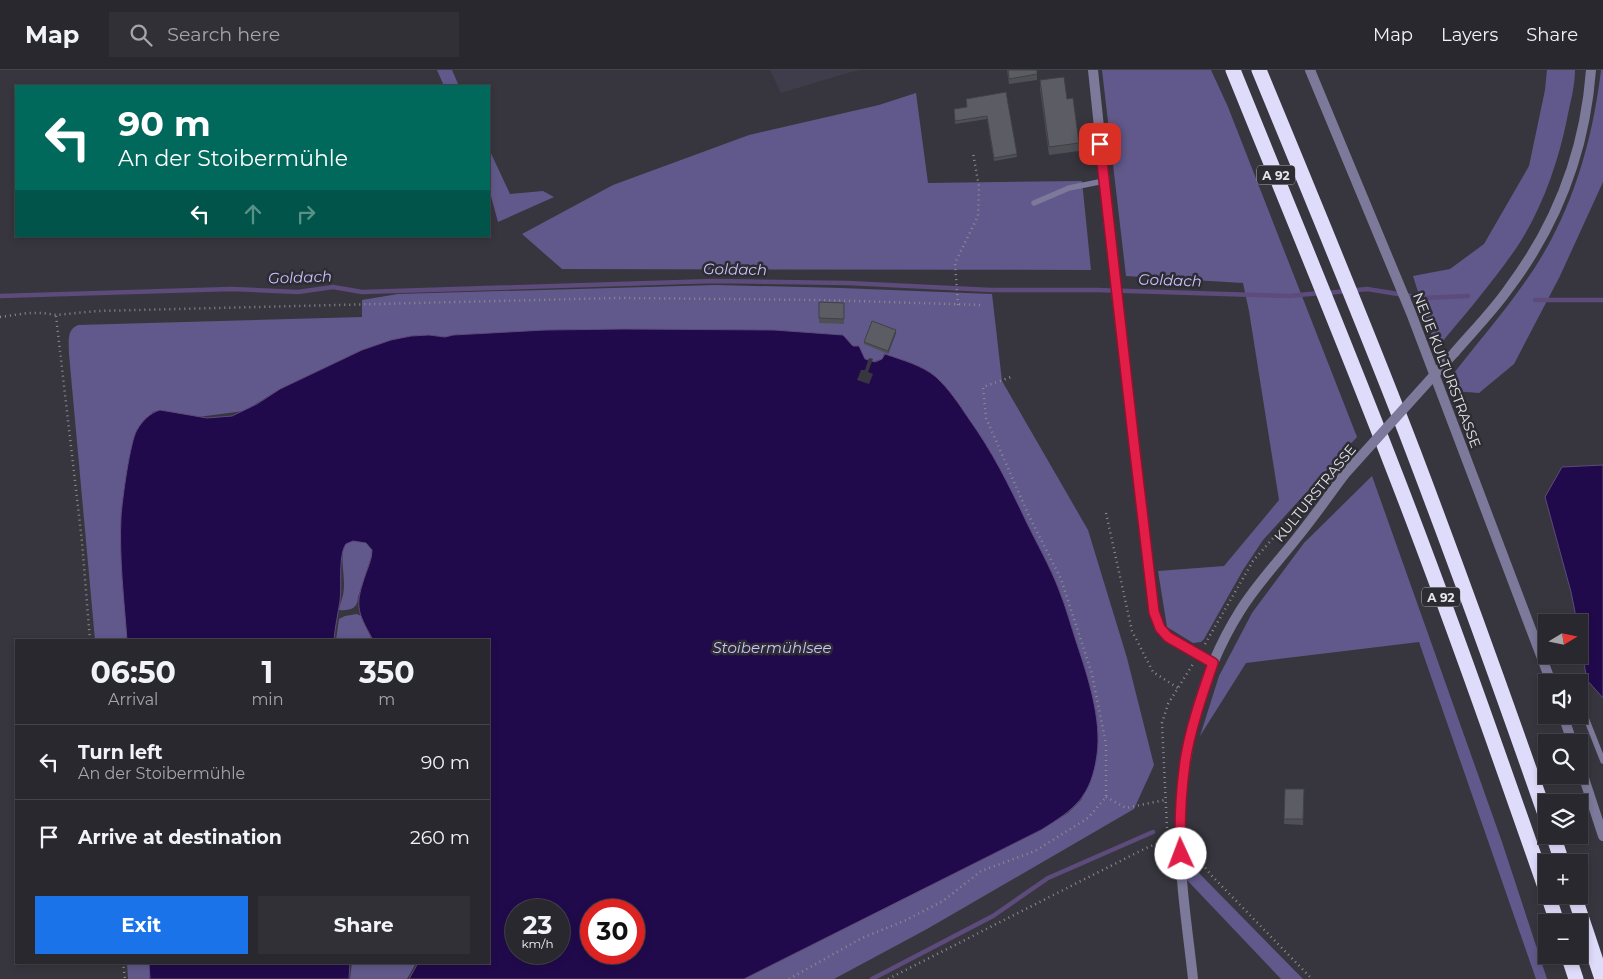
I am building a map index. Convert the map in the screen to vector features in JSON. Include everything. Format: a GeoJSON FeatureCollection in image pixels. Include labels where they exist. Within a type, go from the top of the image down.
{"type":"FeatureCollection","features":[{"type":"Feature","properties":{"kind":"highway","name":"A 92"},"geometry":{"type":"LineString","coordinates":[[1233,70],[1392,464],[1472,678],[1538,867]]}},
{"type":"Feature","properties":{"kind":"highway","name":"A 92"},"geometry":{"type":"LineString","coordinates":[[1259,70],[1344,274],[1454,561],[1538,795]]}},
{"type":"Feature","properties":{"kind":"highway"},"geometry":{"type":"LineString","coordinates":[[1577,904],[1602,979]]}},
{"type":"Feature","properties":{"kind":"highway"},"geometry":{"type":"LineString","coordinates":[[1571,964],[1576,979]]}},
{"type":"Feature","properties":{"kind":"street"},"geometry":{"type":"LineString","coordinates":[[1093,70],[1154,612],[1164,633],[1213,663]]}},
{"type":"Feature","properties":{"kind":"street","name":"NEUE KULTURSTRASSE"},"geometry":{"type":"LineString","coordinates":[[1310,70],[1411,313],[1548,674]]}},
{"type":"Feature","properties":{"kind":"street","name":"KULTURSTRASSE"},"geometry":{"type":"LineString","coordinates":[[1193,979],[1180,835],[1185,761],[1193,727],[1213,663],[1240,610],[1270,568],[1344,476],[1455,352],[1508,289],[1532,256],[1563,195],[1583,132],[1590,93],[1591,70]]}},
{"type":"Feature","properties":{"kind":"street"},"geometry":{"type":"LineString","coordinates":[[1586,784],[1603,836]]}},
{"type":"Feature","properties":{"kind":"lane"},"geometry":{"type":"LineString","coordinates":[[1034,202],[1069,188],[1104,181]]}},
{"type":"Feature","properties":{"kind":"lane"},"geometry":{"type":"LineString","coordinates":[[1588,723],[1603,761]]}},
{"type":"Feature","properties":{"kind":"path"},"geometry":{"type":"LineString","coordinates":[[958,305],[955,263],[978,216],[979,187],[973,153]]}},
{"type":"Feature","properties":{"kind":"path"},"geometry":{"type":"LineString","coordinates":[[0,317],[28,313],[56,315],[107,311],[619,298],[821,300],[983,305]]}},
{"type":"Feature","properties":{"kind":"path"},"geometry":{"type":"LineString","coordinates":[[56,315],[82,542],[90,639]]}},
{"type":"Feature","properties":{"kind":"path"},"geometry":{"type":"LineString","coordinates":[[789,979],[862,938],[904,922],[943,901],[982,871],[1035,850],[1088,818],[1106,797],[1106,744],[1092,674],[1060,578],[1029,516],[986,418],[983,387],[1011,377]]}},
{"type":"Feature","properties":{"kind":"path"},"geometry":{"type":"LineString","coordinates":[[1167,829],[1162,723],[1168,704],[1199,656],[1253,561],[1329,474]]}},
{"type":"Feature","properties":{"kind":"path"},"geometry":{"type":"LineString","coordinates":[[1106,513],[1132,631],[1153,672],[1178,688]]}},
{"type":"Feature","properties":{"kind":"path"},"geometry":{"type":"LineString","coordinates":[[1106,797],[1126,808],[1165,800]]}},
{"type":"Feature","properties":{"kind":"path"},"geometry":{"type":"LineString","coordinates":[[888,979],[1146,848],[1180,835],[1211,875],[1312,979]]}},
{"type":"Feature","properties":{"kind":"path"},"geometry":{"type":"LineString","coordinates":[[123,964],[124,979]]}},
{"type":"Feature","properties":{"kind":"shaded area"},"geometry":{"type":"Polygon","coordinates":[[[437,70],[452,70],[459,85],[444,85],[437,70]]]}},
{"type":"Feature","properties":{"kind":"shaded area"},"geometry":{"type":"Polygon","coordinates":[[[770,70],[861,70],[781,93],[770,70]]]}},
{"type":"Feature","properties":{"kind":"shaded area"},"geometry":{"type":"Polygon","coordinates":[[[1102,70],[1211,70],[1228,107],[1357,437],[1263,540],[1243,570],[1201,642],[1193,643],[1167,627],[1158,571],[1224,566],[1279,500],[1249,311],[1243,283],[1126,276],[1102,70]]]}},
{"type":"Feature","properties":{"kind":"shaded area"},"geometry":{"type":"Polygon","coordinates":[[[1547,70],[1575,70],[1563,136],[1548,185],[1534,217],[1517,247],[1488,286],[1436,349],[1413,276],[1450,269],[1484,244],[1529,166],[1545,90],[1547,70]]]}},
{"type":"Feature","properties":{"kind":"shaded area"},"geometry":{"type":"Polygon","coordinates":[[[1601,70],[1603,70],[1603,182],[1560,276],[1514,364],[1479,393],[1454,391],[1448,381],[1528,277],[1561,220],[1584,157],[1594,114],[1601,70]]]}},
{"type":"Feature","properties":{"kind":"shaded area"},"geometry":{"type":"Polygon","coordinates":[[[916,93],[928,183],[1082,181],[1091,270],[562,269],[522,234],[613,185],[749,135],[879,105],[916,93]]]}},
{"type":"Feature","properties":{"kind":"shaded area"},"geometry":{"type":"Polygon","coordinates":[[[490,151],[510,194],[543,191],[554,197],[498,222],[490,193],[490,151]]]}},
{"type":"Feature","properties":{"kind":"shaded area"},"geometry":{"type":"Polygon","coordinates":[[[716,285],[992,294],[1002,381],[1088,530],[1127,658],[1154,765],[1134,809],[927,929],[834,979],[744,979],[1041,830],[1068,813],[1082,799],[1092,695],[1059,589],[952,395],[937,379],[905,361],[884,354],[882,359],[872,362],[863,357],[859,347],[774,330],[545,330],[445,337],[429,335],[411,336],[391,340],[362,350],[280,389],[244,411],[198,417],[160,410],[153,412],[136,431],[121,515],[121,549],[127,639],[95,639],[69,354],[70,333],[74,327],[78,325],[362,317],[362,300],[398,294],[716,285]]]}},
{"type":"Feature","properties":{"kind":"shaded area"},"geometry":{"type":"Polygon","coordinates":[[[1372,476],[1502,842],[1538,952],[1538,964],[1542,964],[1547,979],[1536,979],[1419,642],[1246,663],[1200,736],[1219,676],[1252,613],[1304,543],[1372,476]]]}},
{"type":"Feature","properties":{"kind":"shaded area"},"geometry":{"type":"Polygon","coordinates":[[[353,541],[366,543],[372,550],[372,554],[355,607],[339,610],[344,589],[344,548],[346,543],[353,541]]]}},
{"type":"Feature","properties":{"kind":"shaded area"},"geometry":{"type":"Polygon","coordinates":[[[357,614],[361,616],[372,639],[336,639],[339,619],[357,614]]]}},
{"type":"Feature","properties":{"kind":"shaded area"},"geometry":{"type":"Polygon","coordinates":[[[1193,867],[1303,979],[1281,979],[1186,879],[1193,867]]]}},
{"type":"Feature","properties":{"kind":"shaded area"},"geometry":{"type":"Polygon","coordinates":[[[127,964],[149,964],[150,979],[128,979],[127,964]]]}},
{"type":"Feature","properties":{"kind":"shaded area"},"geometry":{"type":"Polygon","coordinates":[[[352,964],[415,964],[407,979],[350,979],[352,964]]]}},
{"type":"Feature","properties":{"kind":"water","name":"Stoibermühlsee"},"geometry":{"type":"Polygon","coordinates":[[[624,329],[774,330],[843,335],[853,346],[859,346],[865,359],[875,362],[882,359],[885,354],[918,366],[936,377],[958,402],[993,456],[1048,564],[1064,603],[1089,684],[1098,728],[1097,755],[1086,792],[1072,808],[1041,830],[744,979],[409,979],[417,964],[490,964],[490,639],[372,639],[360,614],[359,607],[362,584],[371,559],[372,550],[366,543],[353,541],[346,544],[342,555],[340,601],[334,639],[127,639],[122,578],[121,517],[134,436],[144,421],[156,411],[160,410],[207,418],[232,416],[257,404],[280,389],[362,350],[391,340],[411,336],[429,335],[445,337],[545,330],[624,329]]]}},
{"type":"Feature","properties":{"kind":"water"},"geometry":{"type":"Polygon","coordinates":[[[1603,465],[1603,698],[1588,681],[1588,674],[1586,674],[1584,664],[1588,664],[1588,614],[1575,614],[1545,497],[1562,467],[1603,465]]]}},
{"type":"Feature","properties":{"kind":"water"},"geometry":{"type":"Polygon","coordinates":[[[149,964],[350,964],[349,979],[150,979],[149,964]]]}},
{"type":"Feature","properties":{"kind":"pier"},"geometry":{"type":"Polygon","coordinates":[[[869,358],[873,359],[868,372],[873,374],[869,384],[857,380],[861,370],[865,370],[869,358]]]}},
{"type":"Feature","properties":{"kind":"building"},"geometry":{"type":"Polygon","coordinates":[[[1008,70],[1037,70],[1037,74],[1009,79],[1008,70]]]}},
{"type":"Feature","properties":{"kind":"building"},"geometry":{"type":"Polygon","coordinates":[[[1064,77],[1067,99],[1073,98],[1079,143],[1049,147],[1040,80],[1064,77]]]}},
{"type":"Feature","properties":{"kind":"building"},"geometry":{"type":"Polygon","coordinates":[[[1006,92],[1017,154],[994,158],[987,116],[955,121],[954,109],[967,107],[966,99],[1006,92]]]}},
{"type":"Feature","properties":{"kind":"building"},"geometry":{"type":"Polygon","coordinates":[[[819,302],[844,303],[844,319],[819,318],[819,302]]]}},
{"type":"Feature","properties":{"kind":"building"},"geometry":{"type":"Polygon","coordinates":[[[872,321],[896,330],[888,351],[864,342],[872,321]]]}},
{"type":"Feature","properties":{"kind":"building"},"geometry":{"type":"Polygon","coordinates":[[[1285,789],[1304,789],[1303,819],[1284,819],[1285,789]]]}},
{"type":"Feature","properties":{"kind":"waterway","name":"Goldach"},"geometry":{"type":"LineString","coordinates":[[0,296],[231,289],[298,292],[333,287],[362,292],[714,281],[848,283],[991,290],[1097,290],[1289,296],[1320,293]]}},
{"type":"Feature","properties":{"kind":"waterway","name":"Goldach"},"geometry":{"type":"LineString","coordinates":[[1327,293],[1367,289],[1423,298],[1468,296]]}},
{"type":"Feature","properties":{"kind":"waterway","name":"Goldach"},"geometry":{"type":"LineString","coordinates":[[1535,300],[1603,300]]}},
{"type":"Feature","properties":{"kind":"waterway"},"geometry":{"type":"LineString","coordinates":[[872,979],[993,916],[1048,878],[1153,832]]}},
{"type":"Feature","properties":{"kind":"route"},"geometry":{"type":"LineString","coordinates":[[1100,144],[1154,612],[1160,628],[1168,637],[1213,663],[1193,727],[1185,761],[1181,801],[1181,854]]}}]}
